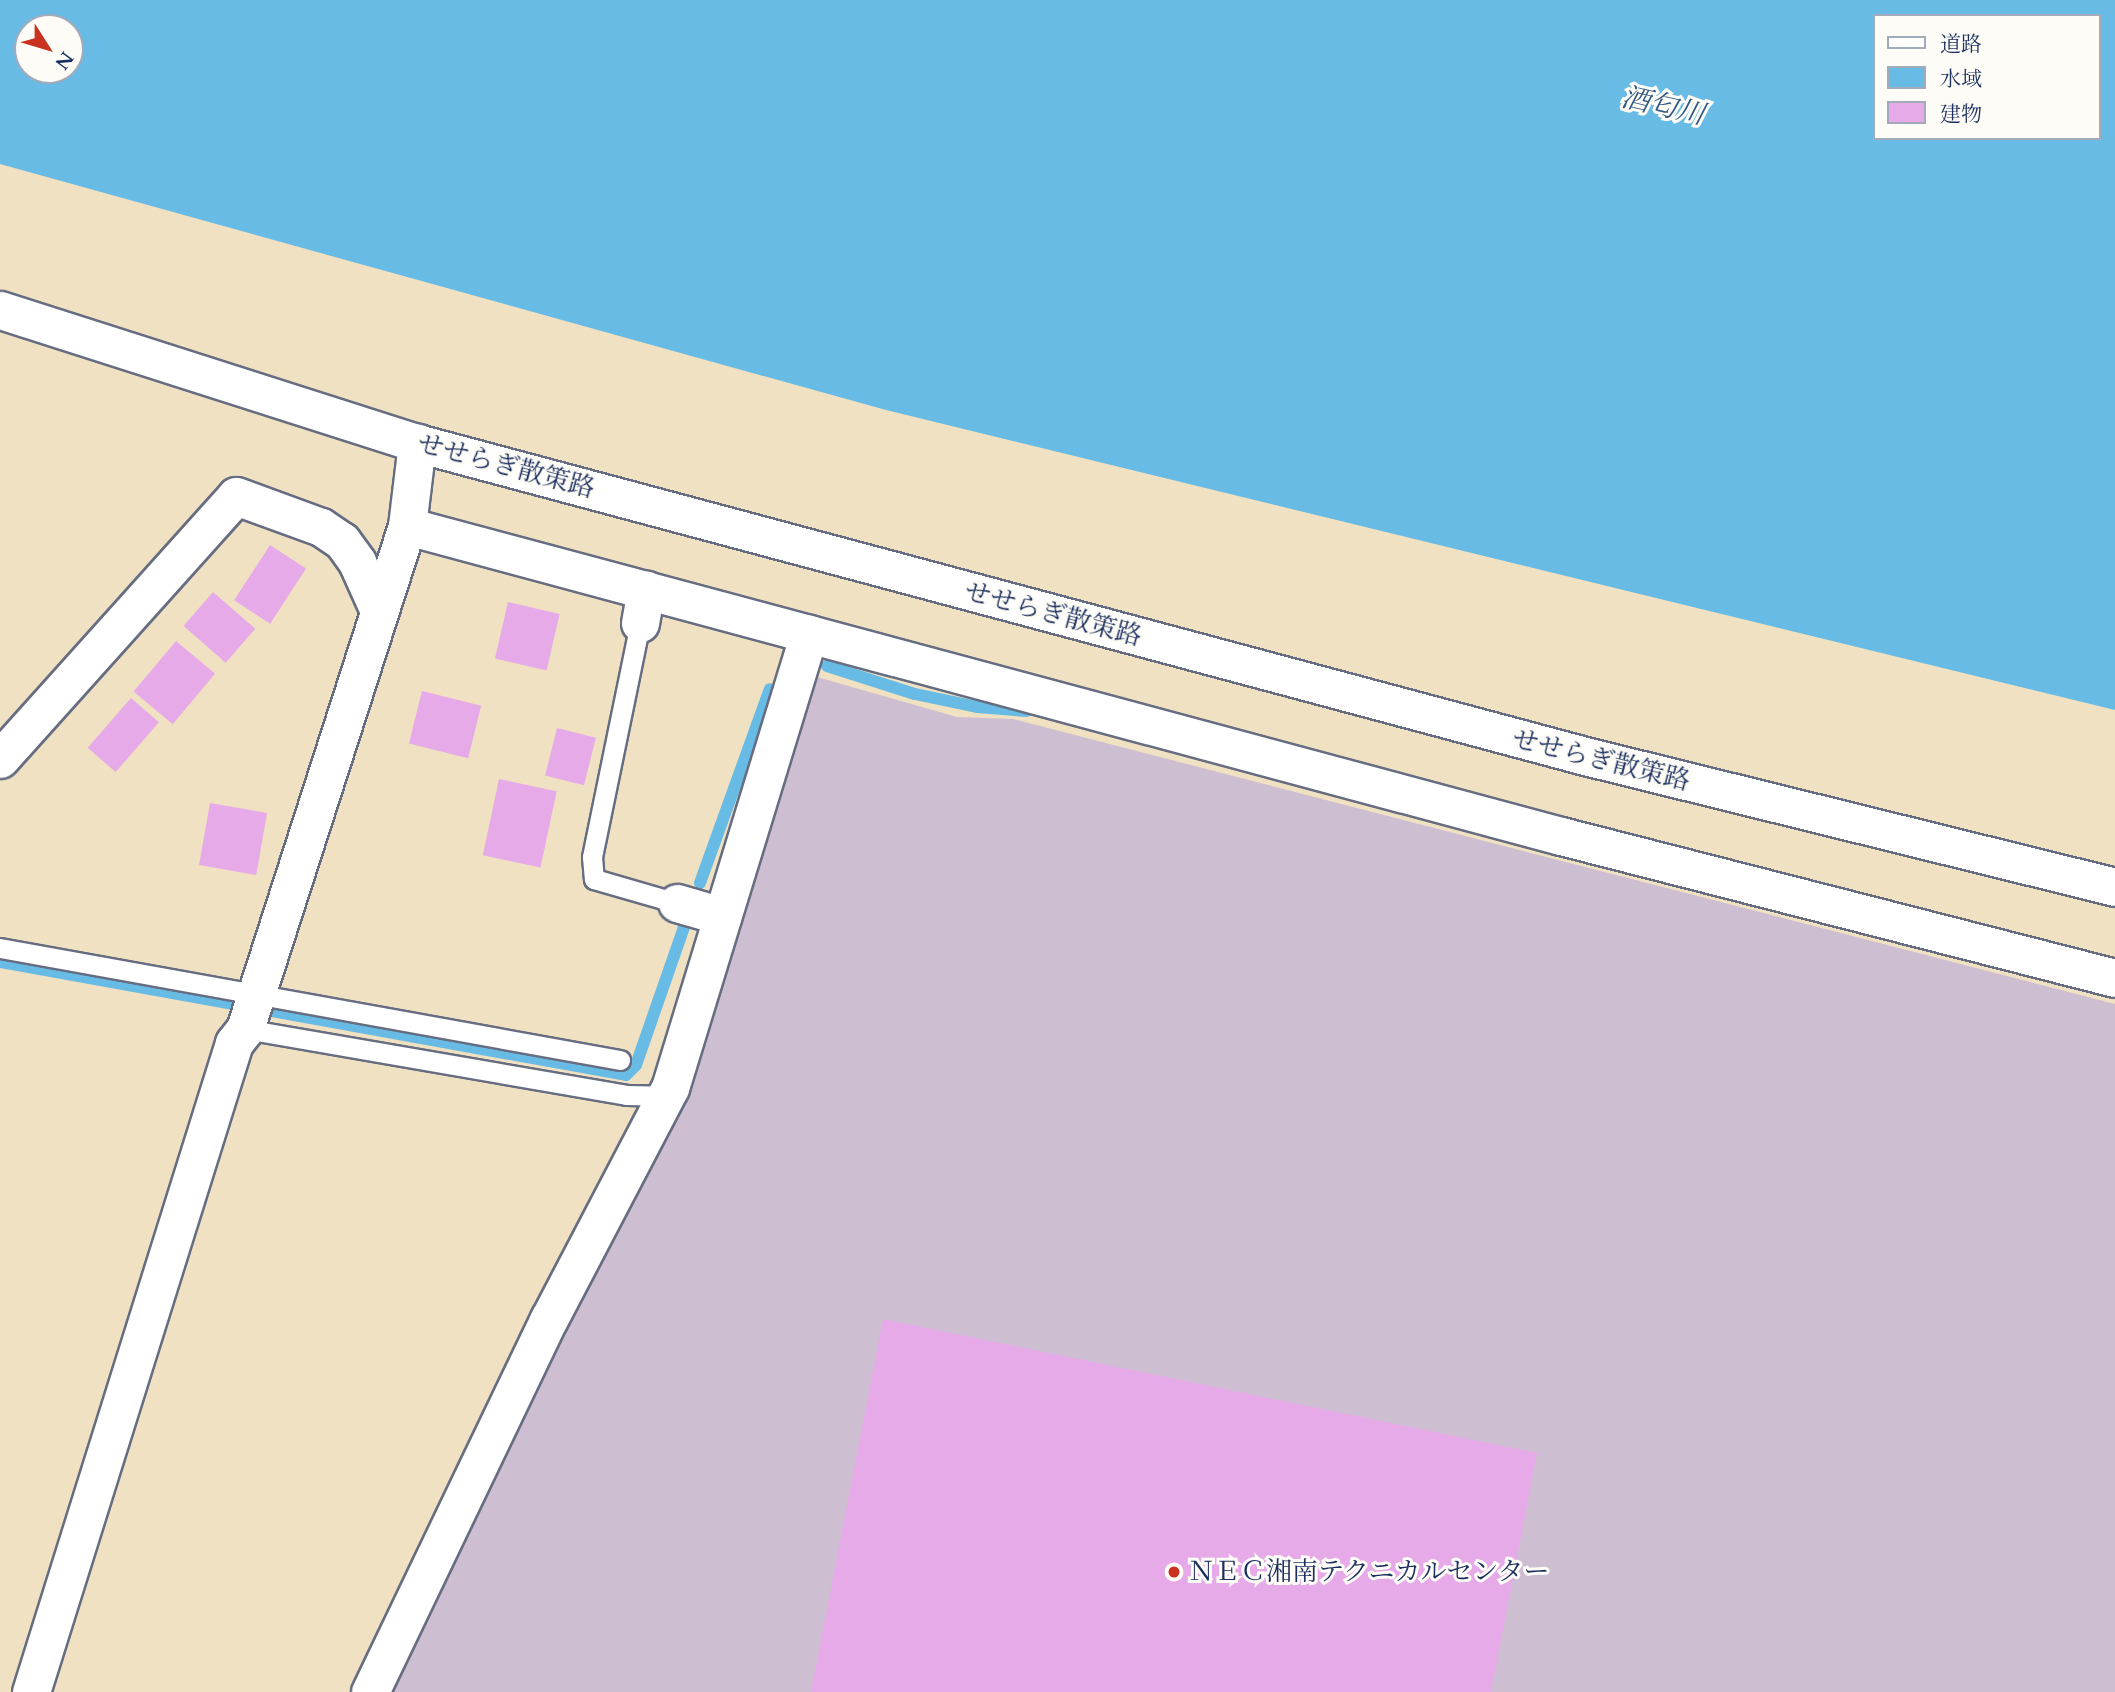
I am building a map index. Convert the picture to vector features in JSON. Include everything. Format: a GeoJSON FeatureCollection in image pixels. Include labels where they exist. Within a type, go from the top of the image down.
{"type":"FeatureCollection","features":[{"type":"Feature","properties":{"kind":"street","name":"せせらぎ散策路"},"geometry":{"type":"LineString","coordinates":[[0,310],[417,443],[1581,755],[2115,887]]}},
{"type":"Feature","properties":{"kind":"street"},"geometry":{"type":"LineString","coordinates":[[31,1692],[234,1043],[245,1029],[254,993],[407,526],[417,443]]}},
{"type":"Feature","properties":{"kind":"street"},"geometry":{"type":"LineString","coordinates":[[0,758],[236,496],[321,527],[342,541],[357,562],[379,611]]}},
{"type":"Feature","properties":{"kind":"street"},"geometry":{"type":"LineString","coordinates":[[407,526],[643,607],[809,634],[2115,978]]}},
{"type":"Feature","properties":{"kind":"street"},"geometry":{"type":"LineString","coordinates":[[370,1692],[549,1319],[665,1096],[809,634]]}},
{"type":"Feature","properties":{"kind":"street"},"geometry":{"type":"LineString","coordinates":[[677,903],[722,916]]}},
{"type":"Feature","properties":{"kind":"lane"},"geometry":{"type":"LineString","coordinates":[[643,607],[592,858],[594,879],[677,903]]}},
{"type":"Feature","properties":{"kind":"lane"},"geometry":{"type":"LineString","coordinates":[[0,948],[620,1060]]}},
{"type":"Feature","properties":{"kind":"lane"},"geometry":{"type":"LineString","coordinates":[[245,1029],[614,1093],[665,1096]]}},
{"type":"Feature","properties":{"kind":"shaded area"},"geometry":{"type":"Polygon","coordinates":[[[817,677],[957,717],[1013,719],[2115,1004],[2115,1692],[388,1692],[512,1428],[688,1088],[809,687],[817,677]]]}},
{"type":"Feature","properties":{"kind":"water","name":"酒匂川"},"geometry":{"type":"Polygon","coordinates":[[[0,0],[2115,0],[2115,710],[886,410],[0,164],[0,0]]]}},
{"type":"Feature","properties":{"kind":"building"},"geometry":{"type":"Polygon","coordinates":[[[270,545],[306,568],[270,624],[234,600],[270,545]]]}},
{"type":"Feature","properties":{"kind":"building"},"geometry":{"type":"Polygon","coordinates":[[[213,592],[255,629],[226,663],[183,626],[213,592]]]}},
{"type":"Feature","properties":{"kind":"building"},"geometry":{"type":"Polygon","coordinates":[[[508,602],[560,614],[547,670],[495,659],[508,602]]]}},
{"type":"Feature","properties":{"kind":"building"},"geometry":{"type":"Polygon","coordinates":[[[176,641],[215,674],[173,724],[134,692],[176,641]]]}},
{"type":"Feature","properties":{"kind":"building"},"geometry":{"type":"Polygon","coordinates":[[[422,691],[481,706],[468,758],[409,743],[422,691]]]}},
{"type":"Feature","properties":{"kind":"building"},"geometry":{"type":"Polygon","coordinates":[[[131,698],[159,722],[116,772],[88,748],[131,698]]]}},
{"type":"Feature","properties":{"kind":"building"},"geometry":{"type":"Polygon","coordinates":[[[557,728],[596,738],[584,785],[545,776],[557,728]]]}},
{"type":"Feature","properties":{"kind":"building"},"geometry":{"type":"Polygon","coordinates":[[[499,779],[557,791],[540,868],[483,855],[499,779]]]}},
{"type":"Feature","properties":{"kind":"building"},"geometry":{"type":"Polygon","coordinates":[[[210,803],[267,813],[256,875],[199,865],[210,803]]]}},
{"type":"Feature","properties":{"kind":"building","name":"ＮＥＣ湘南テクニカルセンター"},"geometry":{"type":"Polygon","coordinates":[[[883,1319],[1537,1453],[1491,1692],[811,1692],[883,1319]]]}},
{"type":"Feature","properties":{"kind":"waterway"},"geometry":{"type":"LineString","coordinates":[[827,666],[915,694],[977,707],[1027,711]]}},
{"type":"Feature","properties":{"kind":"waterway"},"geometry":{"type":"LineString","coordinates":[[700,883],[770,689]]}},
{"type":"Feature","properties":{"kind":"waterway"},"geometry":{"type":"LineString","coordinates":[[0,962],[626,1075],[636,1065],[685,924]]}},
{"type":"Feature","properties":{"kind":"place","name":"ＮＥＣ湘南テクニカルセンター"},"geometry":{"type":"Point","coordinates":[1174,1572]}}]}
